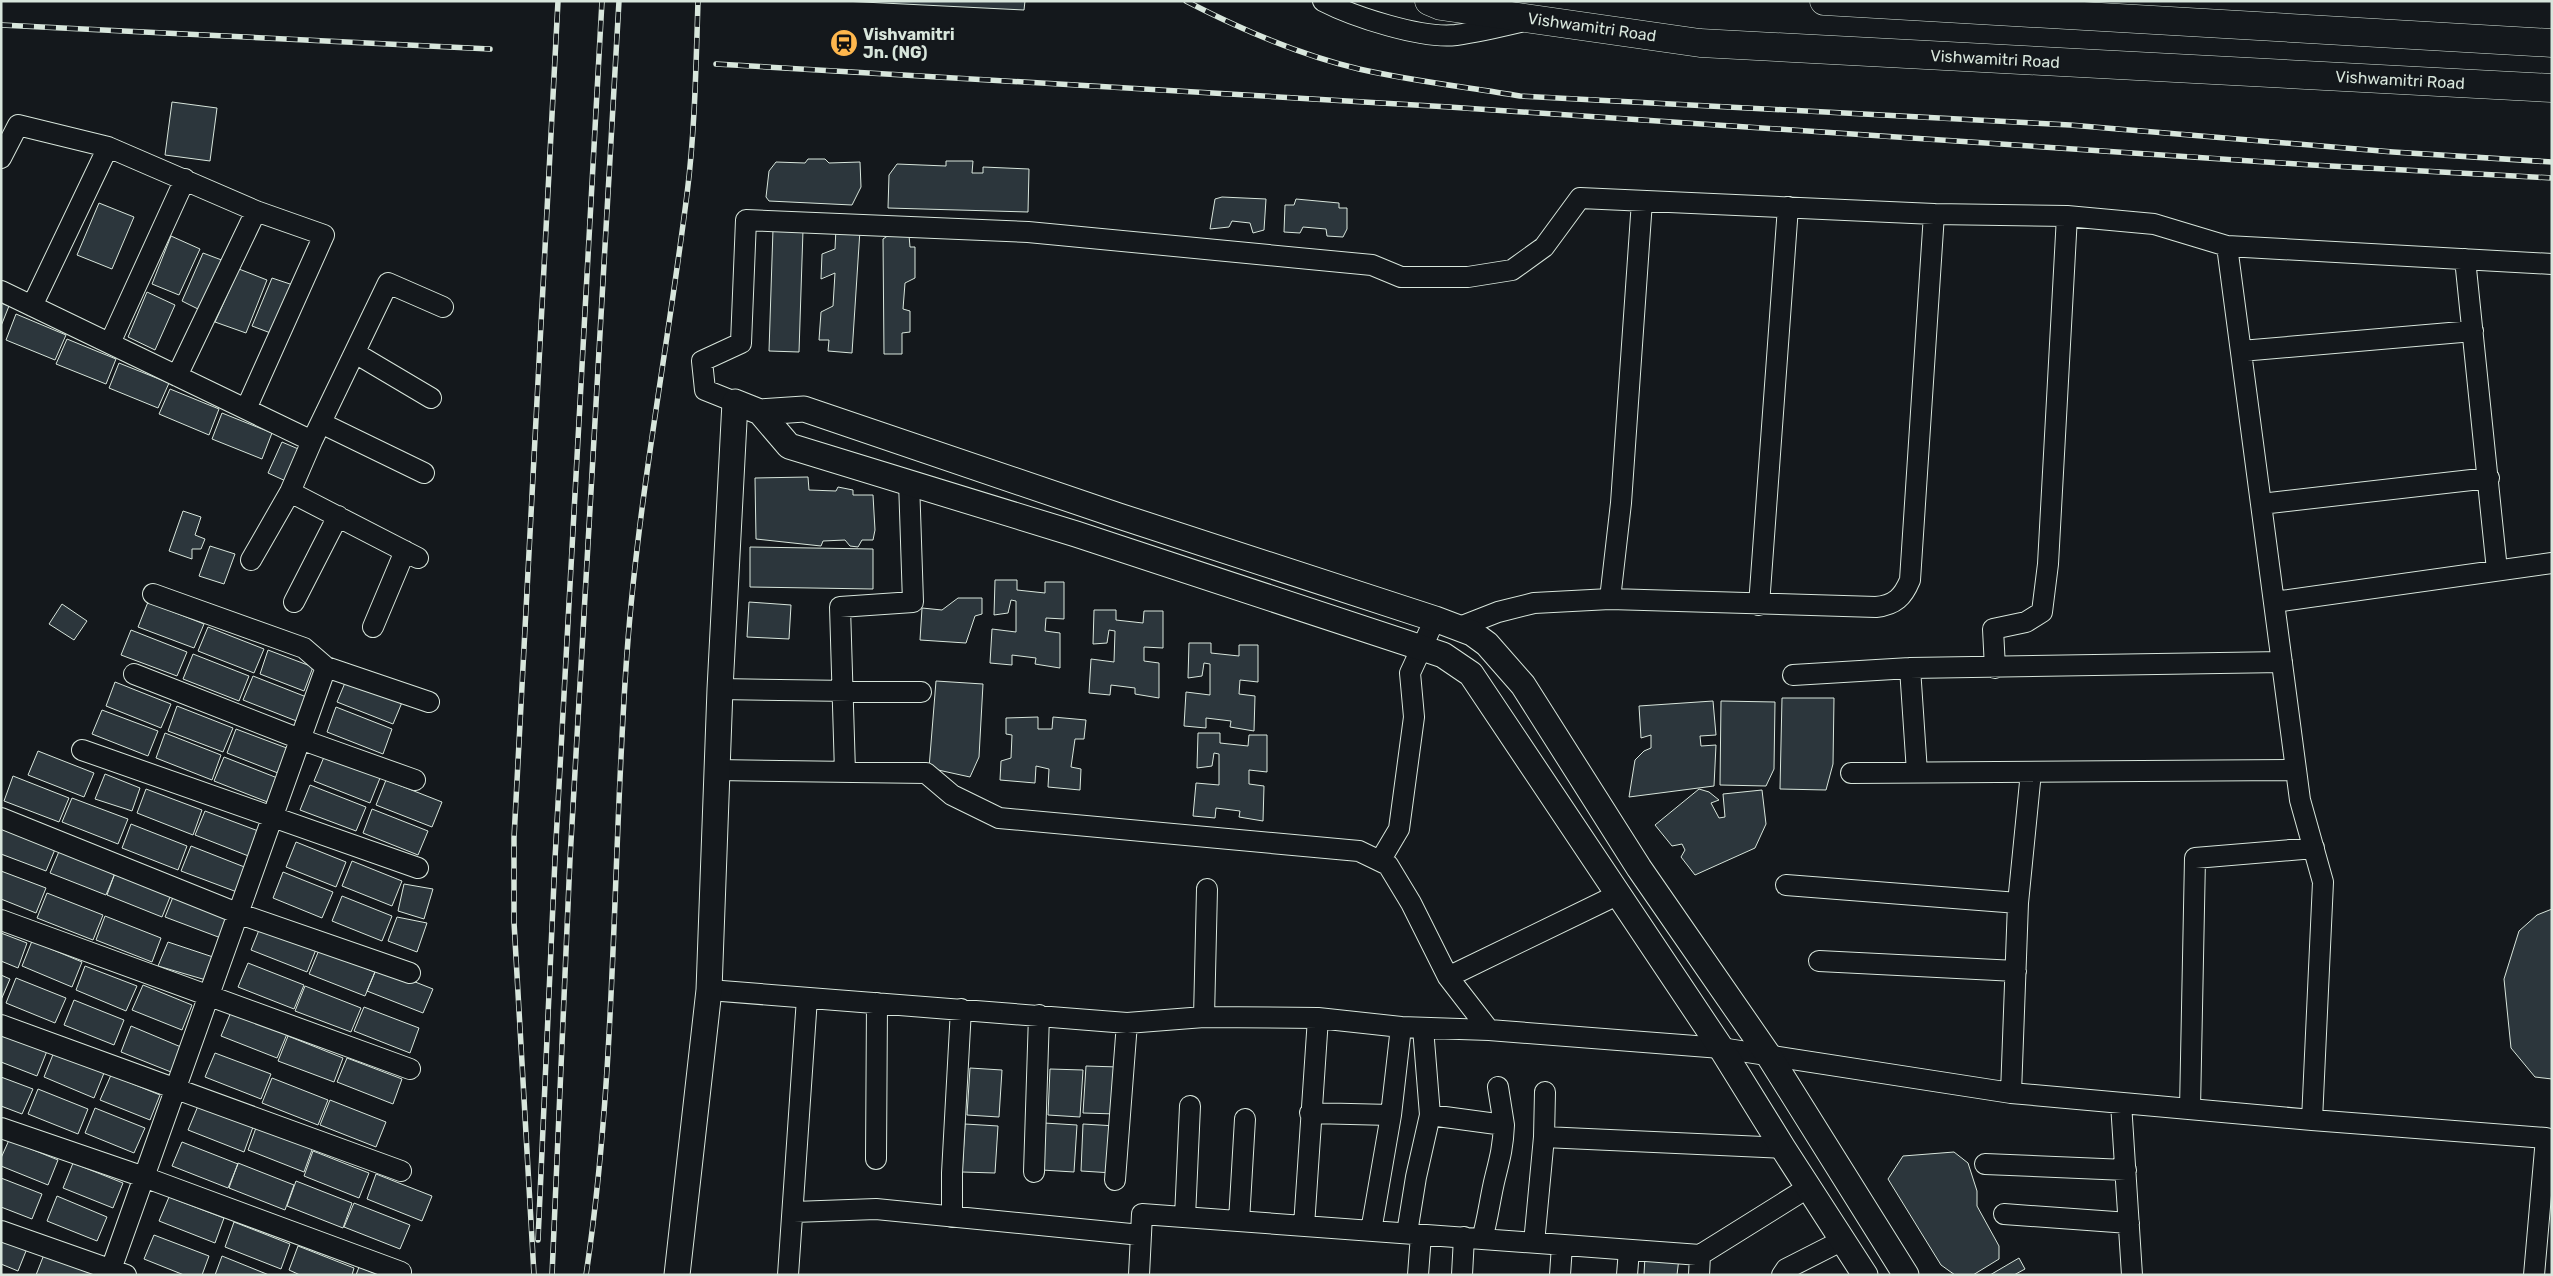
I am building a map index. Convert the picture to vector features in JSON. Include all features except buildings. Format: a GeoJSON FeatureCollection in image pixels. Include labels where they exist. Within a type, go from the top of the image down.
{"type":"FeatureCollection","features":[{"type":"Feature","properties":{"kind":"main road"},"geometry":{"type":"LineString","coordinates":[[1824,1],[2552,43]]}},
{"type":"Feature","properties":{"kind":"main road","name":"Vishwamitri Road"},"geometry":{"type":"LineString","coordinates":[[1435,4],[1700,43],[2552,88]]}},
{"type":"Feature","properties":{"kind":"street"},"geometry":{"type":"LineString","coordinates":[[1324,1],[1347,13],[1377,22],[1410,30],[1454,35],[1536,19]]}},
{"type":"Feature","properties":{"kind":"street"},"geometry":{"type":"LineString","coordinates":[[1,158],[18,125],[108,147],[256,211],[324,235],[246,409]]}},
{"type":"Feature","properties":{"kind":"street"},"geometry":{"type":"LineString","coordinates":[[32,306],[108,147]]}},
{"type":"Feature","properties":{"kind":"street"},"geometry":{"type":"LineString","coordinates":[[110,343],[185,179]]}},
{"type":"Feature","properties":{"kind":"street"},"geometry":{"type":"LineString","coordinates":[[1906,1275],[1769,1056],[1639,868],[1522,685],[1487,644],[1472,633],[1446,623],[1109,513],[804,409],[760,412],[705,390],[702,361],[741,343],[746,220],[1028,232],[1372,265],[1402,277],[1468,277],[1512,270],[1544,247],[1580,198],[1934,214],[2067,216],[2154,224],[2227,246],[2552,264]]}},
{"type":"Feature","properties":{"kind":"street"},"geometry":{"type":"LineString","coordinates":[[1610,599],[1621,504],[1642,201]]}},
{"type":"Feature","properties":{"kind":"street"},"geometry":{"type":"LineString","coordinates":[[1759,605],[1788,207]]}},
{"type":"Feature","properties":{"kind":"street"},"geometry":{"type":"LineString","coordinates":[[177,376],[256,211]]}},
{"type":"Feature","properties":{"kind":"street"},"geometry":{"type":"LineString","coordinates":[[1380,861],[1399,829],[1414,717],[1410,673],[1422,648],[1446,623],[1534,603],[1610,599],[1759,605],[1876,607],[1896,602],[1905,594],[1910,580],[1934,214]]}},
{"type":"Feature","properties":{"kind":"street"},"geometry":{"type":"LineString","coordinates":[[1995,668],[1993,629],[2026,622],[2042,612],[2048,564],[2067,216]]}},
{"type":"Feature","properties":{"kind":"street"},"geometry":{"type":"LineString","coordinates":[[2227,246],[2300,800],[2323,882],[2312,1120]]}},
{"type":"Feature","properties":{"kind":"street"},"geometry":{"type":"LineString","coordinates":[[2465,259],[2497,570]]}},
{"type":"Feature","properties":{"kind":"street"},"geometry":{"type":"LineString","coordinates":[[251,560],[290,492],[316,432],[388,283],[443,308]]}},
{"type":"Feature","properties":{"kind":"street"},"geometry":{"type":"LineString","coordinates":[[1,291],[246,409],[316,432],[424,473]]}},
{"type":"Feature","properties":{"kind":"street"},"geometry":{"type":"LineString","coordinates":[[2241,351],[2473,331]]}},
{"type":"Feature","properties":{"kind":"street"},"geometry":{"type":"LineString","coordinates":[[355,352],[431,398]]}},
{"type":"Feature","properties":{"kind":"street"},"geometry":{"type":"LineString","coordinates":[[677,1275],[709,990],[720,689],[735,402]]}},
{"type":"Feature","properties":{"kind":"street"},"geometry":{"type":"LineString","coordinates":[[760,412],[789,446],[909,481],[1422,648],[1457,662],[1481,685],[1721,1048],[1865,1275]]}},
{"type":"Feature","properties":{"kind":"street"},"geometry":{"type":"LineString","coordinates":[[2261,504],[2488,478]]}},
{"type":"Feature","properties":{"kind":"street"},"geometry":{"type":"LineString","coordinates":[[845,772],[840,608],[913,602],[909,481]]}},
{"type":"Feature","properties":{"kind":"street"},"geometry":{"type":"LineString","coordinates":[[290,492],[412,554],[373,626]]}},
{"type":"Feature","properties":{"kind":"street"},"geometry":{"type":"LineString","coordinates":[[294,602],[338,516]]}},
{"type":"Feature","properties":{"kind":"street"},"geometry":{"type":"LineString","coordinates":[[2274,602],[2552,563]]}},
{"type":"Feature","properties":{"kind":"street"},"geometry":{"type":"LineString","coordinates":[[152,594],[304,648],[326,667],[429,702]]}},
{"type":"Feature","properties":{"kind":"street"},"geometry":{"type":"LineString","coordinates":[[1793,675],[1910,668],[2282,662]]}},
{"type":"Feature","properties":{"kind":"street"},"geometry":{"type":"LineString","coordinates":[[1,1231],[116,1273],[144,1177],[326,667]]}},
{"type":"Feature","properties":{"kind":"street"},"geometry":{"type":"LineString","coordinates":[[1910,668],[1916,772]]}},
{"type":"Feature","properties":{"kind":"street"},"geometry":{"type":"LineString","coordinates":[[134,674],[300,739],[415,780]]}},
{"type":"Feature","properties":{"kind":"street"},"geometry":{"type":"LineString","coordinates":[[720,689],[921,692]]}},
{"type":"Feature","properties":{"kind":"street"},"geometry":{"type":"LineString","coordinates":[[82,750],[418,868]]}},
{"type":"Feature","properties":{"kind":"street"},"geometry":{"type":"LineString","coordinates":[[717,770],[926,773],[952,795],[999,818],[1312,845],[1358,851],[1388,865],[1411,903],[1448,977],[1490,1030]]}},
{"type":"Feature","properties":{"kind":"street"},"geometry":{"type":"LineString","coordinates":[[1852,773],[2296,770]]}},
{"type":"Feature","properties":{"kind":"street"},"geometry":{"type":"LineString","coordinates":[[2011,1093],[2018,903],[2031,772]]}},
{"type":"Feature","properties":{"kind":"street"},"geometry":{"type":"LineString","coordinates":[[1,818],[237,913],[410,973]]}},
{"type":"Feature","properties":{"kind":"street"},"geometry":{"type":"LineString","coordinates":[[2190,1109],[2195,858],[2314,848]]}},
{"type":"Feature","properties":{"kind":"street"},"geometry":{"type":"LineString","coordinates":[[1786,885],[2018,903]]}},
{"type":"Feature","properties":{"kind":"street"},"geometry":{"type":"LineString","coordinates":[[1204,1017],[1206,889]]}},
{"type":"Feature","properties":{"kind":"street"},"geometry":{"type":"LineString","coordinates":[[1448,977],[1619,894]]}},
{"type":"Feature","properties":{"kind":"street"},"geometry":{"type":"LineString","coordinates":[[1,920],[410,1069]]}},
{"type":"Feature","properties":{"kind":"street"},"geometry":{"type":"LineString","coordinates":[[1819,961],[2016,971]]}},
{"type":"Feature","properties":{"kind":"street"},"geometry":{"type":"LineString","coordinates":[[709,990],[1127,1023],[1204,1017],[1318,1018],[1401,1027],[1490,1030],[1721,1048],[2011,1093],[2312,1120],[2546,1138],[2534,1275]]}},
{"type":"Feature","properties":{"kind":"street"},"geometry":{"type":"LineString","coordinates":[[788,1275],[794,1212],[807,998]]}},
{"type":"Feature","properties":{"kind":"street"},"geometry":{"type":"LineString","coordinates":[[876,1159],[877,1003]]}},
{"type":"Feature","properties":{"kind":"street"},"geometry":{"type":"LineString","coordinates":[[952,1216],[952,1173],[961,1009]]}},
{"type":"Feature","properties":{"kind":"street"},"geometry":{"type":"LineString","coordinates":[[1034,1172],[1040,1016]]}},
{"type":"Feature","properties":{"kind":"street"},"geometry":{"type":"LineString","coordinates":[[1304,1226],[1310,1113],[1318,1018]]}},
{"type":"Feature","properties":{"kind":"street"},"geometry":{"type":"LineString","coordinates":[[1115,1180],[1127,1023]]}},
{"type":"Feature","properties":{"kind":"street"},"geometry":{"type":"LineString","coordinates":[[1,1025],[401,1171]]}},
{"type":"Feature","properties":{"kind":"street"},"geometry":{"type":"LineString","coordinates":[[1371,1231],[1391,1115],[1401,1027]]}},
{"type":"Feature","properties":{"kind":"street"},"geometry":{"type":"LineString","coordinates":[[1418,1275],[1414,1234],[1416,1177],[1430,1115],[1423,1028]]}},
{"type":"Feature","properties":{"kind":"street"},"geometry":{"type":"LineString","coordinates":[[1462,1275],[1473,1238],[1490,1211],[1494,1179],[1502,1156],[1504,1125],[1498,1087]]}},
{"type":"Feature","properties":{"kind":"street"},"geometry":{"type":"LineString","coordinates":[[1534,1243],[1544,1137],[1545,1092]]}},
{"type":"Feature","properties":{"kind":"street"},"geometry":{"type":"LineString","coordinates":[[2121,1103],[2132,1275]]}},
{"type":"Feature","properties":{"kind":"street"},"geometry":{"type":"LineString","coordinates":[[1185,1217],[1190,1106]]}},
{"type":"Feature","properties":{"kind":"street"},"geometry":{"type":"LineString","coordinates":[[1310,1113],[1391,1115]]}},
{"type":"Feature","properties":{"kind":"street"},"geometry":{"type":"LineString","coordinates":[[1430,1115],[1504,1125]]}},
{"type":"Feature","properties":{"kind":"street"},"geometry":{"type":"LineString","coordinates":[[1239,1221],[1245,1119]]}},
{"type":"Feature","properties":{"kind":"street"},"geometry":{"type":"LineString","coordinates":[[1,1128],[144,1177],[401,1272]]}},
{"type":"Feature","properties":{"kind":"street"},"geometry":{"type":"LineString","coordinates":[[1544,1137],[1783,1148]]}},
{"type":"Feature","properties":{"kind":"street"},"geometry":{"type":"LineString","coordinates":[[1985,1164],[2126,1170]]}},
{"type":"Feature","properties":{"kind":"street"},"geometry":{"type":"LineString","coordinates":[[1139,1275],[1142,1214],[1700,1255],[1809,1187]]}},
{"type":"Feature","properties":{"kind":"street"},"geometry":{"type":"LineString","coordinates":[[794,1212],[876,1209],[1141,1235]]}},
{"type":"Feature","properties":{"kind":"street"},"geometry":{"type":"LineString","coordinates":[[2004,1214],[2129,1223]]}},
{"type":"Feature","properties":{"kind":"street"},"geometry":{"type":"LineString","coordinates":[[1782,1275],[1786,1269],[1843,1240]]}},
{"type":"Feature","properties":{"kind":"street"},"geometry":{"type":"LineString","coordinates":[[1560,1275],[1562,1245]]}},
{"type":"Feature","properties":{"kind":"street"},"geometry":{"type":"LineString","coordinates":[[1627,1275],[1629,1250]]}},
{"type":"Feature","properties":{"kind":"street"},"geometry":{"type":"LineString","coordinates":[[1698,1275],[1700,1255]]}},
{"type":"Feature","properties":{"kind":"railway"},"geometry":{"type":"LineString","coordinates":[[534,1275],[514,922],[514,838],[558,1]]}},
{"type":"Feature","properties":{"kind":"railway"},"geometry":{"type":"LineString","coordinates":[[538,1240],[555,859],[602,1]]}},
{"type":"Feature","properties":{"kind":"railway"},"geometry":{"type":"LineString","coordinates":[[552,1275],[570,859],[619,1]]}},
{"type":"Feature","properties":{"kind":"railway"},"geometry":{"type":"LineString","coordinates":[[586,1275],[596,1198],[609,1042],[622,730],[632,595],[638,538],[690,170],[695,98],[698,1]]}},
{"type":"Feature","properties":{"kind":"railway"},"geometry":{"type":"LineString","coordinates":[[1186,1],[1271,40],[1337,63],[1399,77],[1520,96],[2070,125],[2393,152],[2552,162]]}},
{"type":"Feature","properties":{"kind":"railway"},"geometry":{"type":"LineString","coordinates":[[1,25],[490,49]]}},
{"type":"Feature","properties":{"kind":"railway"},"geometry":{"type":"LineString","coordinates":[[716,64],[1449,107],[2312,165],[2552,178]]}},
{"type":"Feature","properties":{"kind":"place","name":"Vishvamitri Jn. (NG)"},"geometry":{"type":"Point","coordinates":[844,43]}}]}
